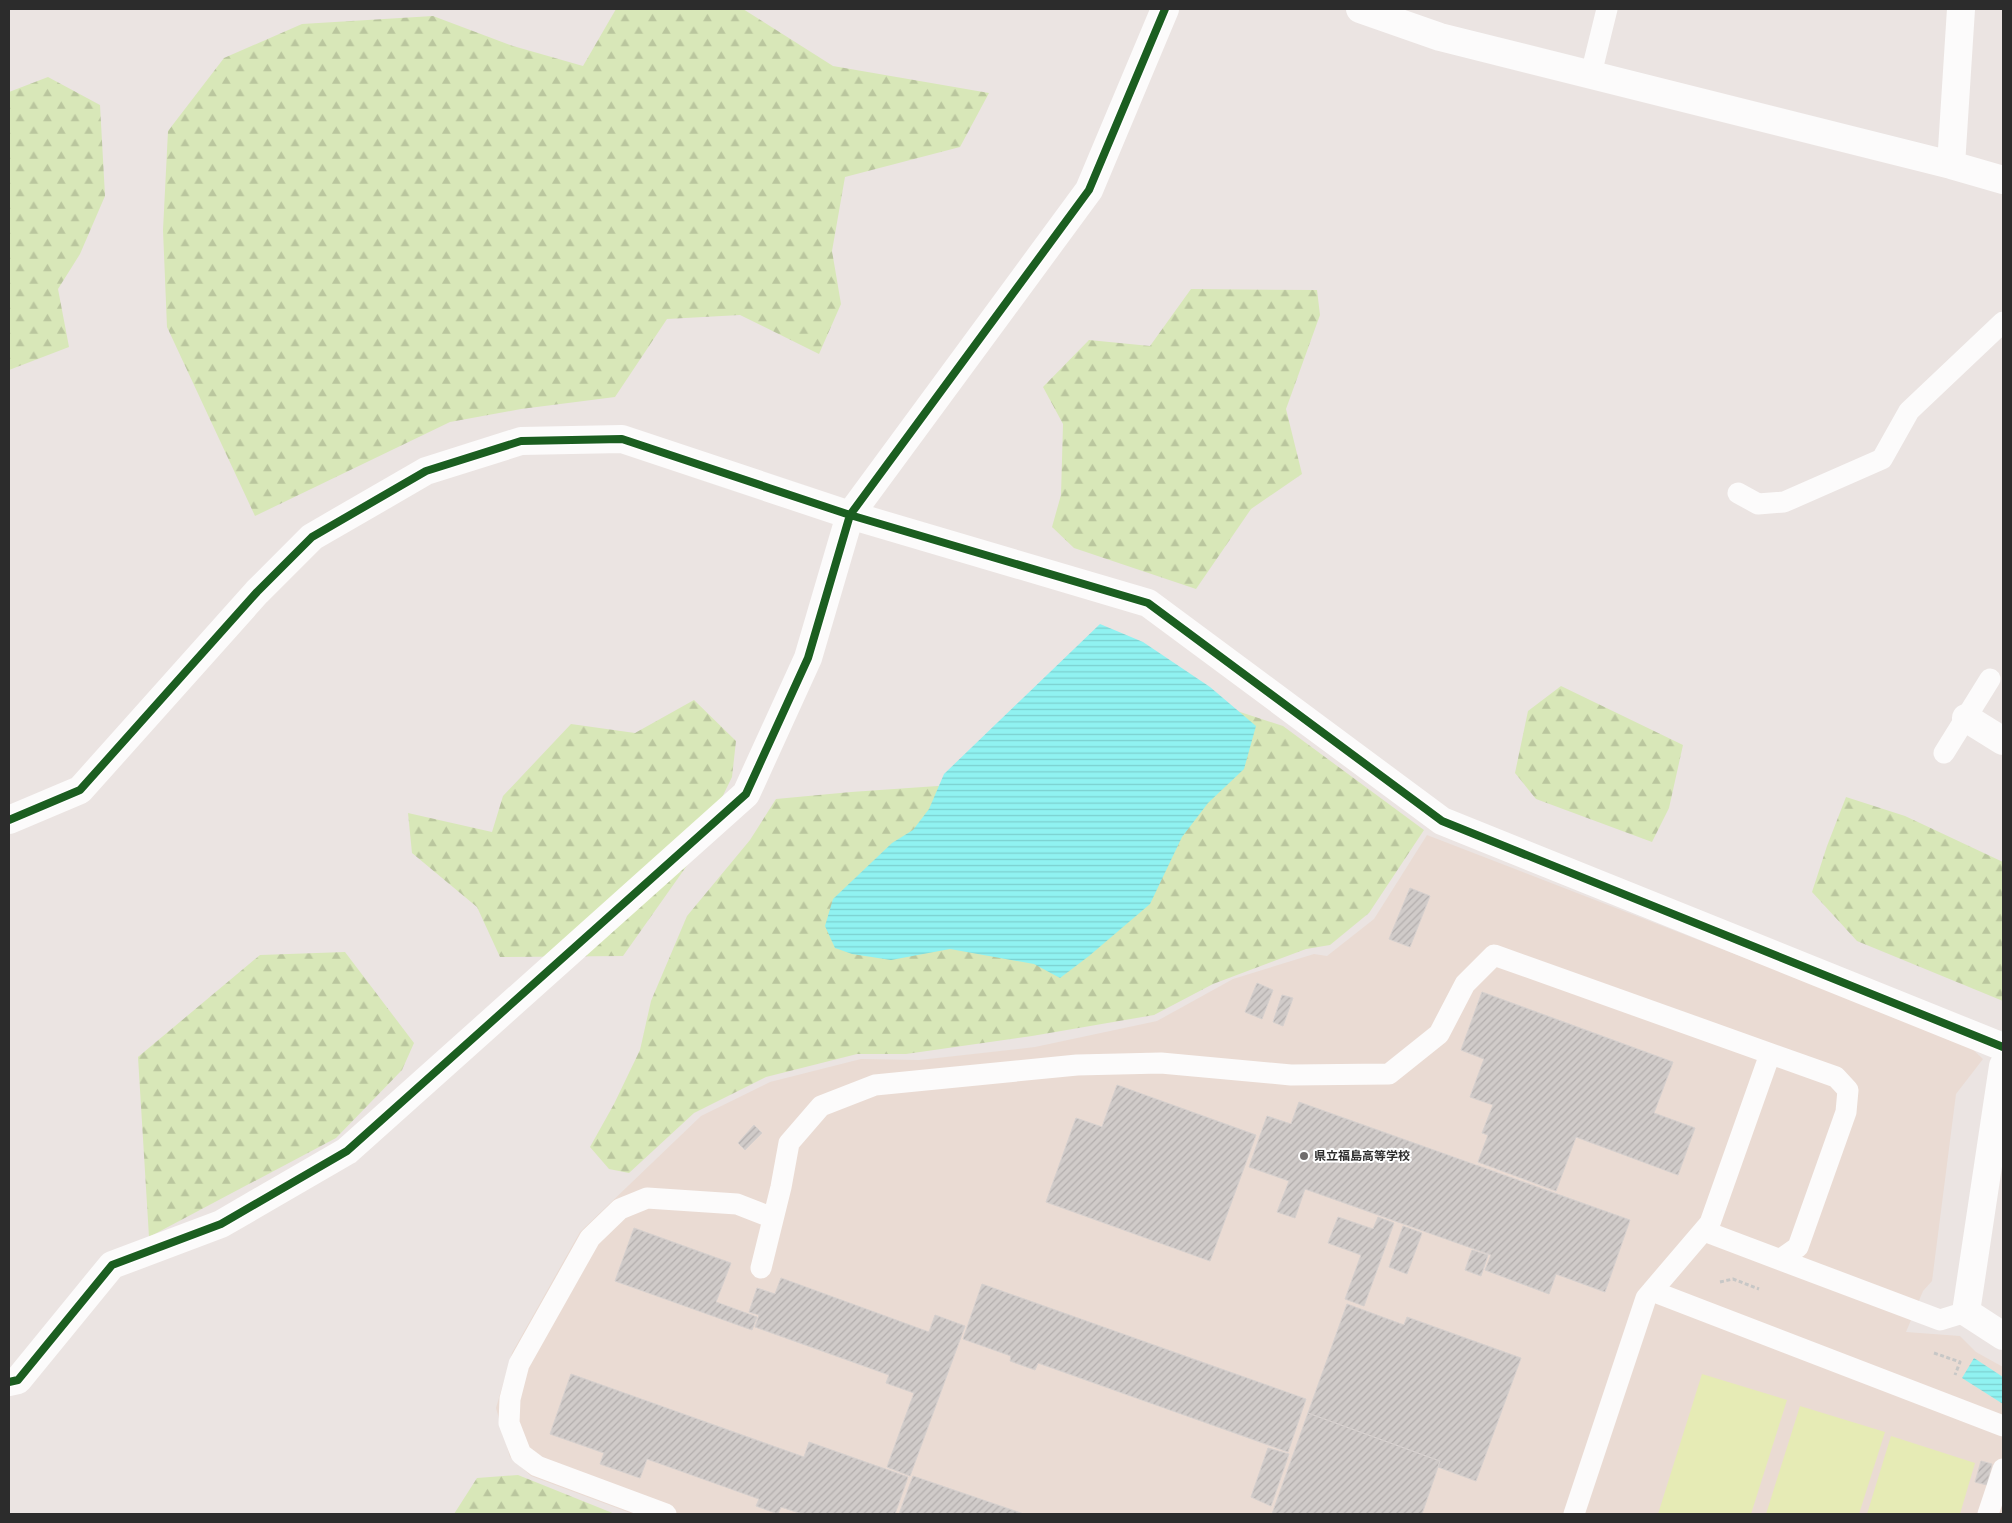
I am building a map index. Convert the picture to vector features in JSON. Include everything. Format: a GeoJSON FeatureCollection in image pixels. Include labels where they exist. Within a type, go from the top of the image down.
{"type":"FeatureCollection","features":[{"type":"Feature","properties":{"kind":"street"},"geometry":{"type":"LineString","coordinates":[[9,1382],[18,1380],[112,1265],[221,1224],[347,1151],[746,794],[808,658],[850,515],[1089,190],[1165,9]]}},
{"type":"Feature","properties":{"kind":"street"},"geometry":{"type":"LineString","coordinates":[[1360,9],[1440,37],[1951,165],[2003,180]]}},
{"type":"Feature","properties":{"kind":"street"},"geometry":{"type":"LineString","coordinates":[[1951,165],[1961,9]]}},
{"type":"Feature","properties":{"kind":"street"},"geometry":{"type":"LineString","coordinates":[[9,820],[80,790],[257,592],[312,537],[426,471],[521,440],[622,439],[850,515],[1148,602],[1442,821],[2003,1047]]}},
{"type":"Feature","properties":{"kind":"street"},"geometry":{"type":"LineString","coordinates":[[1966,718],[2003,741]]}},
{"type":"Feature","properties":{"kind":"street"},"geometry":{"type":"LineString","coordinates":[[2003,1066],[1966,1312],[2003,1336]]}},
{"type":"Feature","properties":{"kind":"lane"},"geometry":{"type":"LineString","coordinates":[[1591,74],[1607,9]]}},
{"type":"Feature","properties":{"kind":"lane"},"geometry":{"type":"LineString","coordinates":[[1738,493],[1758,504],[1784,502],[1882,459],[1910,411],[2003,322]]}},
{"type":"Feature","properties":{"kind":"lane"},"geometry":{"type":"LineString","coordinates":[[1944,753],[1990,679]]}},
{"type":"Feature","properties":{"kind":"lane"},"geometry":{"type":"LineString","coordinates":[[761,1268],[789,1143],[821,1106],[875,1084],[1077,1065],[1161,1063],[1291,1075],[1389,1074],[1440,1034],[1465,984],[1494,955],[1836,1076],[1848,1090],[1846,1112],[1798,1246],[1781,1259]]}},
{"type":"Feature","properties":{"kind":"lane"},"geometry":{"type":"LineString","coordinates":[[1574,1514],[1646,1298],[1710,1224],[1770,1054]]}},
{"type":"Feature","properties":{"kind":"lane"},"geometry":{"type":"LineString","coordinates":[[666,1514],[536,1466],[521,1454],[509,1423],[510,1399],[520,1364],[590,1238],[620,1210],[646,1198],[737,1204],[773,1218]]}},
{"type":"Feature","properties":{"kind":"lane"},"geometry":{"type":"LineString","coordinates":[[1704,1230],[1940,1320],[1966,1312]]}},
{"type":"Feature","properties":{"kind":"lane"},"geometry":{"type":"LineString","coordinates":[[1652,1291],[2003,1426]]}},
{"type":"Feature","properties":{"kind":"lane"},"geometry":{"type":"LineString","coordinates":[[1988,1514],[2003,1469]]}},
{"type":"Feature","properties":{"kind":"path"},"geometry":{"type":"LineString","coordinates":[[1686,1304],[1716,1283],[1734,1279],[1761,1289]]}},
{"type":"Feature","properties":{"kind":"path"},"geometry":{"type":"LineString","coordinates":[[1933,1352],[1960,1362],[1943,1403]]}},
{"type":"Feature","properties":{"kind":"shaded area","name":"県立福島高等学校"},"geometry":{"type":"Polygon","coordinates":[[[1427,835],[1967,1044],[1983,1059],[1956,1094],[1932,1281],[1923,1291],[1906,1332],[1960,1336],[1976,1352],[2003,1367],[2003,1514],[633,1514],[531,1476],[510,1457],[496,1408],[512,1353],[580,1232],[701,1116],[770,1082],[861,1059],[919,1060],[1035,1047],[1157,1021],[1233,979],[1314,954],[1327,956],[1374,919],[1427,835]]]}},
{"type":"Feature","properties":{"kind":"green space"},"geometry":{"type":"Polygon","coordinates":[[[616,9],[743,9],[833,66],[989,93],[960,147],[845,177],[832,251],[841,304],[819,354],[740,315],[667,319],[615,397],[521,409],[450,422],[255,516],[167,327],[163,230],[168,131],[224,58],[302,24],[433,16],[513,46],[583,66],[616,9]]]}},
{"type":"Feature","properties":{"kind":"green space"},"geometry":{"type":"Polygon","coordinates":[[[48,77],[100,105],[105,196],[80,254],[58,289],[69,347],[9,370],[9,92],[48,77]]]}},
{"type":"Feature","properties":{"kind":"green space"},"geometry":{"type":"Polygon","coordinates":[[[1191,289],[1317,290],[1320,315],[1286,409],[1302,474],[1251,509],[1196,589],[1074,548],[1052,527],[1061,495],[1063,424],[1043,387],[1089,340],[1150,346],[1191,289]]]}},
{"type":"Feature","properties":{"kind":"green space"},"geometry":{"type":"Polygon","coordinates":[[[1561,686],[1683,745],[1669,808],[1652,842],[1536,799],[1515,773],[1528,711],[1561,686]]]}},
{"type":"Feature","properties":{"kind":"green space"},"geometry":{"type":"Polygon","coordinates":[[[694,700],[736,741],[732,777],[693,857],[623,956],[500,957],[477,907],[412,853],[408,813],[492,832],[503,796],[571,724],[635,733],[694,700]]]}},
{"type":"Feature","properties":{"kind":"green space"},"geometry":{"type":"Polygon","coordinates":[[[1234,710],[1283,726],[1424,830],[1369,913],[1330,945],[1306,949],[1213,984],[1154,1015],[1032,1036],[906,1054],[857,1054],[766,1077],[694,1113],[629,1173],[609,1169],[590,1147],[614,1104],[640,1050],[651,1001],[687,916],[750,840],[776,799],[952,785],[1234,710]]]}},
{"type":"Feature","properties":{"kind":"green space"},"geometry":{"type":"Polygon","coordinates":[[[1846,797],[1905,816],[2003,862],[2003,1001],[1857,941],[1812,892],[1846,797]]]}},
{"type":"Feature","properties":{"kind":"green space"},"geometry":{"type":"Polygon","coordinates":[[[345,952],[414,1043],[402,1070],[336,1138],[149,1237],[138,1057],[260,955],[345,952]]]}},
{"type":"Feature","properties":{"kind":"green space"},"geometry":{"type":"Polygon","coordinates":[[[1702,1374],[1787,1400],[1751,1514],[1658,1514],[1702,1374]]]}},
{"type":"Feature","properties":{"kind":"green space"},"geometry":{"type":"Polygon","coordinates":[[[1800,1406],[1885,1432],[1859,1514],[1766,1514],[1800,1406]]]}},
{"type":"Feature","properties":{"kind":"green space"},"geometry":{"type":"Polygon","coordinates":[[[1891,1436],[1975,1463],[1960,1514],[1867,1514],[1891,1436]]]}},
{"type":"Feature","properties":{"kind":"green space"},"geometry":{"type":"Polygon","coordinates":[[[518,1475],[615,1514],[454,1514],[477,1478],[518,1475]]]}},
{"type":"Feature","properties":{"kind":"water"},"geometry":{"type":"Polygon","coordinates":[[[1100,624],[1143,642],[1210,687],[1256,726],[1244,769],[1208,803],[1182,837],[1150,904],[1060,978],[1034,964],[950,949],[891,960],[852,954],[835,948],[825,926],[833,899],[892,843],[913,830],[929,809],[944,774],[1100,624]]]}},
{"type":"Feature","properties":{"kind":"water"},"geometry":{"type":"Polygon","coordinates":[[[1974,1358],[2003,1377],[2003,1404],[1962,1378],[1974,1358]]]}},
{"type":"Feature","properties":{"kind":"building"},"geometry":{"type":"Polygon","coordinates":[[[1410,888],[1430,896],[1410,947],[1389,939],[1410,888]]]}},
{"type":"Feature","properties":{"kind":"building"},"geometry":{"type":"Polygon","coordinates":[[[1257,983],[1273,990],[1262,1019],[1245,1012],[1257,983]]]}},
{"type":"Feature","properties":{"kind":"building"},"geometry":{"type":"Polygon","coordinates":[[[1482,992],[1673,1062],[1654,1113],[1695,1128],[1678,1175],[1576,1137],[1556,1191],[1478,1162],[1488,1135],[1482,1133],[1493,1105],[1470,1097],[1484,1059],[1461,1050],[1482,992]]]}},
{"type":"Feature","properties":{"kind":"building"},"geometry":{"type":"Polygon","coordinates":[[[1282,995],[1293,998],[1283,1026],[1273,1022],[1282,995]]]}},
{"type":"Feature","properties":{"kind":"building"},"geometry":{"type":"Polygon","coordinates":[[[1117,1085],[1256,1135],[1210,1261],[1046,1202],[1076,1118],[1102,1127],[1117,1085]]]}},
{"type":"Feature","properties":{"kind":"building"},"geometry":{"type":"Polygon","coordinates":[[[1299,1102],[1630,1220],[1605,1292],[1556,1274],[1549,1294],[1485,1270],[1491,1255],[1305,1189],[1295,1218],[1277,1212],[1289,1181],[1249,1167],[1267,1116],[1291,1124],[1299,1102]]]}},
{"type":"Feature","properties":{"kind":"building"},"geometry":{"type":"Polygon","coordinates":[[[754,1125],[762,1133],[745,1150],[738,1143],[754,1125]]]}},
{"type":"Feature","properties":{"kind":"building"},"geometry":{"type":"Polygon","coordinates":[[[1338,1217],[1373,1229],[1378,1217],[1394,1223],[1364,1306],[1345,1299],[1361,1255],[1328,1243],[1338,1217]]]}},
{"type":"Feature","properties":{"kind":"building"},"geometry":{"type":"Polygon","coordinates":[[[1403,1226],[1422,1233],[1407,1274],[1389,1267],[1403,1226]]]}},
{"type":"Feature","properties":{"kind":"building"},"geometry":{"type":"Polygon","coordinates":[[[634,1228],[731,1263],[716,1302],[757,1317],[752,1330],[615,1281],[634,1228]]]}},
{"type":"Feature","properties":{"kind":"building"},"geometry":{"type":"Polygon","coordinates":[[[1472,1250],[1488,1255],[1481,1276],[1465,1270],[1472,1250]]]}},
{"type":"Feature","properties":{"kind":"building"},"geometry":{"type":"Polygon","coordinates":[[[781,1278],[929,1332],[935,1315],[965,1326],[910,1476],[887,1467],[914,1393],[886,1383],[889,1375],[755,1327],[759,1315],[749,1312],[757,1288],[775,1294],[781,1278]]]}},
{"type":"Feature","properties":{"kind":"building"},"geometry":{"type":"Polygon","coordinates":[[[982,1284],[1306,1399],[1288,1452],[1038,1363],[1035,1370],[1010,1361],[1011,1356],[963,1339],[982,1284]]]}},
{"type":"Feature","properties":{"kind":"building"},"geometry":{"type":"Polygon","coordinates":[[[1347,1304],[1404,1325],[1407,1317],[1521,1358],[1476,1481],[1438,1467],[1440,1461],[1308,1413],[1347,1304]]]}},
{"type":"Feature","properties":{"kind":"building"},"geometry":{"type":"Polygon","coordinates":[[[571,1374],[804,1457],[809,1442],[908,1477],[895,1514],[802,1514],[781,1507],[778,1514],[756,1506],[759,1499],[647,1459],[640,1478],[600,1464],[604,1453],[550,1434],[571,1374]]]}},
{"type":"Feature","properties":{"kind":"building"},"geometry":{"type":"Polygon","coordinates":[[[1308,1413],[1440,1461],[1422,1514],[1272,1514],[1308,1413]]]}},
{"type":"Feature","properties":{"kind":"building"},"geometry":{"type":"Polygon","coordinates":[[[1268,1448],[1289,1454],[1271,1506],[1251,1497],[1268,1448]]]}},
{"type":"Feature","properties":{"kind":"building"},"geometry":{"type":"Polygon","coordinates":[[[1981,1461],[1992,1464],[1987,1485],[1975,1482],[1981,1461]]]}},
{"type":"Feature","properties":{"kind":"building"},"geometry":{"type":"Polygon","coordinates":[[[913,1476],[1024,1514],[899,1514],[913,1476]]]}},
{"type":"Feature","properties":{"kind":"cycle path"},"geometry":{"type":"LineString","coordinates":[[9,1382],[18,1380],[112,1265],[221,1224],[347,1151],[746,794],[808,658],[850,515],[1089,190],[1165,9]]}},
{"type":"Feature","properties":{"kind":"cycle path"},"geometry":{"type":"LineString","coordinates":[[9,820],[80,790],[257,592],[312,537],[426,471],[521,441],[622,439],[850,515],[1148,603],[1442,821],[2003,1047]]}},
{"type":"Feature","properties":{"kind":"place","name":"県立福島高等学校"},"geometry":{"type":"Point","coordinates":[1304,1156]}}]}
